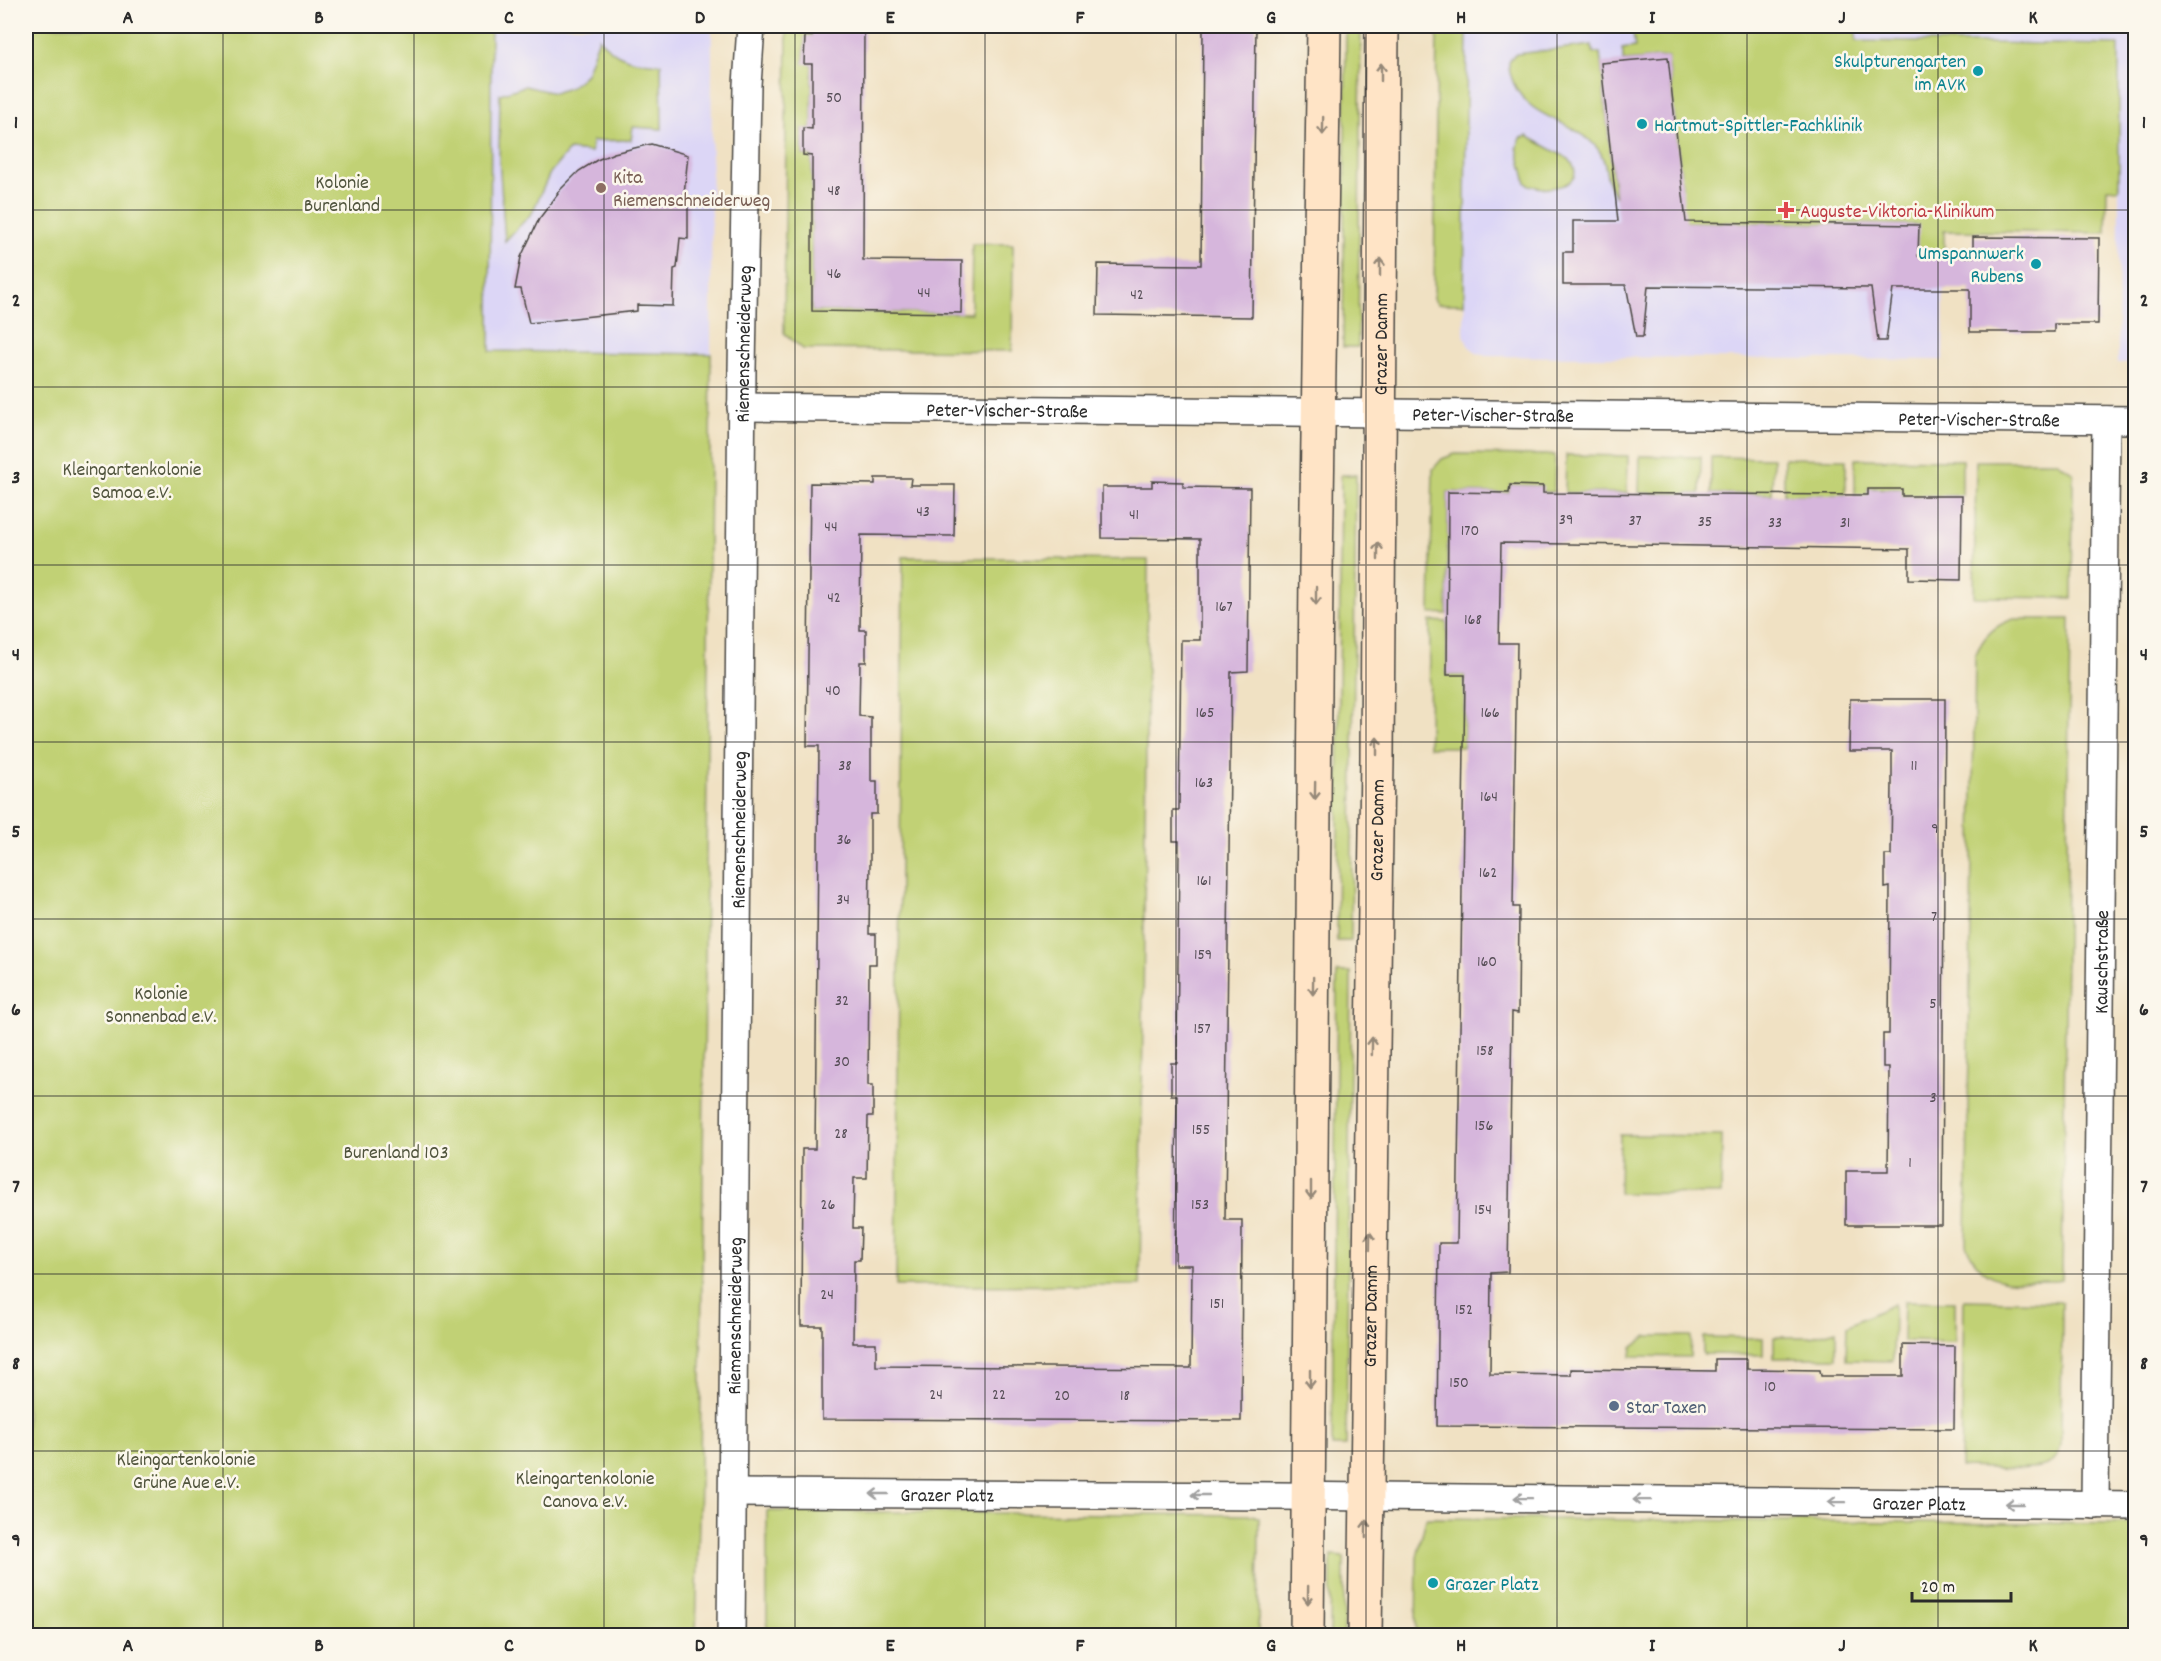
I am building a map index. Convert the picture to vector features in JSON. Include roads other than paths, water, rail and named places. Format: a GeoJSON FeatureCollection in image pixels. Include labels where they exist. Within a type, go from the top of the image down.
{"type":"FeatureCollection","features":[{"type":"Feature","properties":{"kind":"main road"},"geometry":{"type":"LineString","coordinates":[[1307,1635],[1324,26]]}},
{"type":"Feature","properties":{"kind":"main road","name":"Grazer Damm"},"geometry":{"type":"LineString","coordinates":[[1365,1635],[1377,758],[1382,26]]}},
{"type":"Feature","properties":{"kind":"street","name":"Riemenschneiderweg"},"geometry":{"type":"LineString","coordinates":[[730,1635],[741,407],[747,97],[751,26]]}},
{"type":"Feature","properties":{"kind":"street","name":"Peter-Vischer-Straße"},"geometry":{"type":"LineString","coordinates":[[741,407],[2136,420]]}},
{"type":"Feature","properties":{"kind":"street","name":"Kauschstraße"},"geometry":{"type":"LineString","coordinates":[[2095,1505],[2106,420]]}},
{"type":"Feature","properties":{"kind":"street","name":"Grazer Platz"},"geometry":{"type":"LineString","coordinates":[[733,1493],[1309,1496],[2136,1505]]}},
{"type":"Feature","properties":{"kind":"place","name":"Skulpturengarten im AVK"},"geometry":{"type":"Point","coordinates":[1978,71]}},
{"type":"Feature","properties":{"kind":"place","name":"Hartmut-Spittler-Fachklinik"},"geometry":{"type":"Point","coordinates":[1642,124]}},
{"type":"Feature","properties":{"kind":"place","name":"Kita Riemenschneiderweg"},"geometry":{"type":"Point","coordinates":[601,188]}},
{"type":"Feature","properties":{"kind":"place","name":"Auguste-Viktoria-Klinikum"},"geometry":{"type":"Point","coordinates":[1786,210]}},
{"type":"Feature","properties":{"kind":"place","name":"Umspannwerk Rubens"},"geometry":{"type":"Point","coordinates":[2036,264]}},
{"type":"Feature","properties":{"kind":"place","name":"Star Taxen"},"geometry":{"type":"Point","coordinates":[1614,1406]}},
{"type":"Feature","properties":{"kind":"place","name":"Grazer Platz"},"geometry":{"type":"Point","coordinates":[1433,1583]}},
{"type":"Feature","properties":{"kind":"park label","name":"Kolonie Burenland"},"geometry":{"type":"Point","coordinates":[342,192]}},
{"type":"Feature","properties":{"kind":"park label","name":"Kleingartenkolonie Samoa e.V."},"geometry":{"type":"Point","coordinates":[132,480]}},
{"type":"Feature","properties":{"kind":"park label","name":"Kolonie Sonnenbad e.V."},"geometry":{"type":"Point","coordinates":[161,1004]}},
{"type":"Feature","properties":{"kind":"park label","name":"Burenland 103"},"geometry":{"type":"Point","coordinates":[396,1151]}},
{"type":"Feature","properties":{"kind":"park label","name":"Kleingartenkolonie Grüne Aue e.V."},"geometry":{"type":"Point","coordinates":[186,1470]}},
{"type":"Feature","properties":{"kind":"park label","name":"Kleingartenkolonie Canova e.V."},"geometry":{"type":"Point","coordinates":[585,1488]}}]}
